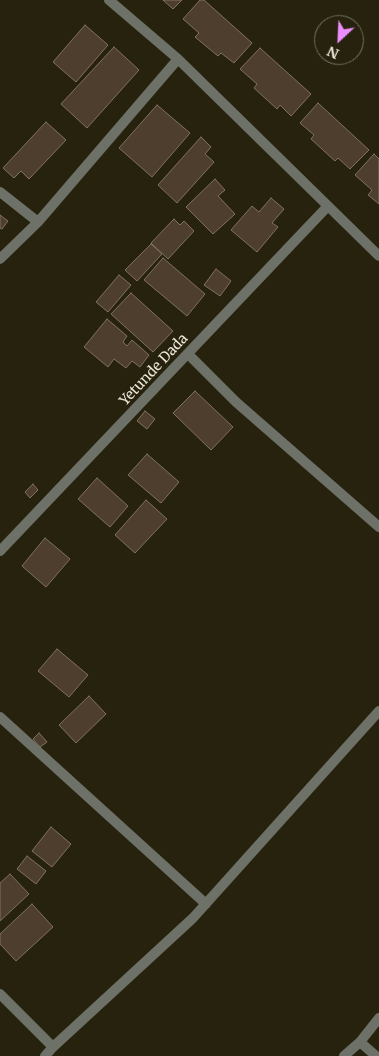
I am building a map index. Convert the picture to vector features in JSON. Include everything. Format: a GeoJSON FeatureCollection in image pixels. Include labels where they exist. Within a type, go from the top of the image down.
{"type":"FeatureCollection","features":[{"type":"Feature","properties":{"kind":"street"},"geometry":{"type":"LineString","coordinates":[[109,0],[178,59],[379,256]]}},
{"type":"Feature","properties":{"kind":"street"},"geometry":{"type":"LineString","coordinates":[[0,260],[38,222],[178,59]]}},
{"type":"Feature","properties":{"kind":"street"},"geometry":{"type":"LineString","coordinates":[[0,192],[38,222]]}},
{"type":"Feature","properties":{"kind":"street","name":"Yetunde Dada"},"geometry":{"type":"LineString","coordinates":[[0,551],[327,207]]}},
{"type":"Feature","properties":{"kind":"street"},"geometry":{"type":"LineString","coordinates":[[188,354],[236,402],[379,527]]}},
{"type":"Feature","properties":{"kind":"street"},"geometry":{"type":"LineString","coordinates":[[46,1056],[53,1047],[206,904],[379,711]]}},
{"type":"Feature","properties":{"kind":"street"},"geometry":{"type":"LineString","coordinates":[[0,716],[206,904]]}},
{"type":"Feature","properties":{"kind":"street"},"geometry":{"type":"LineString","coordinates":[[0,994],[53,1047]]}},
{"type":"Feature","properties":{"kind":"street"},"geometry":{"type":"LineString","coordinates":[[344,1056],[360,1042],[379,1018]]}},
{"type":"Feature","properties":{"kind":"street"},"geometry":{"type":"LineString","coordinates":[[360,1042],[376,1056]]}},
{"type":"Feature","properties":{"kind":"building"},"geometry":{"type":"Polygon","coordinates":[[[163,0],[182,0],[173,9],[163,0]]]}},
{"type":"Feature","properties":{"kind":"building"},"geometry":{"type":"Polygon","coordinates":[[[200,0],[204,0],[252,43],[234,63],[221,53],[218,56],[195,37],[199,33],[183,19],[200,0]]]}},
{"type":"Feature","properties":{"kind":"building"},"geometry":{"type":"Polygon","coordinates":[[[85,25],[108,45],[76,82],[53,62],[85,25]]]}},
{"type":"Feature","properties":{"kind":"building"},"geometry":{"type":"Polygon","coordinates":[[[114,47],[139,70],[87,128],[61,104],[114,47]]]}},
{"type":"Feature","properties":{"kind":"building"},"geometry":{"type":"Polygon","coordinates":[[[260,48],[311,94],[291,116],[280,105],[277,109],[254,88],[257,84],[240,69],[260,48]]]}},
{"type":"Feature","properties":{"kind":"building"},"geometry":{"type":"Polygon","coordinates":[[[318,103],[369,150],[350,169],[338,158],[335,161],[311,139],[314,135],[300,123],[318,103]]]}},
{"type":"Feature","properties":{"kind":"building"},"geometry":{"type":"Polygon","coordinates":[[[157,105],[190,133],[152,177],[119,148],[157,105]]]}},
{"type":"Feature","properties":{"kind":"building"},"geometry":{"type":"Polygon","coordinates":[[[46,122],[66,140],[29,179],[21,171],[14,178],[3,168],[46,122]]]}},
{"type":"Feature","properties":{"kind":"building"},"geometry":{"type":"Polygon","coordinates":[[[201,137],[211,147],[205,154],[214,162],[177,203],[158,185],[201,137]]]}},
{"type":"Feature","properties":{"kind":"building"},"geometry":{"type":"Polygon","coordinates":[[[374,154],[379,159],[379,204],[368,195],[372,190],[355,175],[374,154]]]}},
{"type":"Feature","properties":{"kind":"building"},"geometry":{"type":"Polygon","coordinates":[[[215,179],[225,190],[218,196],[235,214],[213,234],[186,207],[215,179]]]}},
{"type":"Feature","properties":{"kind":"building"},"geometry":{"type":"Polygon","coordinates":[[[271,198],[284,209],[272,223],[278,227],[257,252],[231,230],[252,206],[259,212],[271,198]]]}},
{"type":"Feature","properties":{"kind":"building"},"geometry":{"type":"Polygon","coordinates":[[[0,215],[8,221],[2,229],[0,228],[0,215]]]}},
{"type":"Feature","properties":{"kind":"building"},"geometry":{"type":"Polygon","coordinates":[[[174,219],[180,225],[184,221],[194,231],[168,259],[151,243],[174,219]]]}},
{"type":"Feature","properties":{"kind":"building"},"geometry":{"type":"Polygon","coordinates":[[[151,244],[162,254],[137,281],[125,270],[151,244]]]}},
{"type":"Feature","properties":{"kind":"building"},"geometry":{"type":"Polygon","coordinates":[[[163,258],[205,294],[187,316],[144,280],[163,258]]]}},
{"type":"Feature","properties":{"kind":"building"},"geometry":{"type":"Polygon","coordinates":[[[216,269],[231,281],[220,296],[204,285],[216,269]]]}},
{"type":"Feature","properties":{"kind":"building"},"geometry":{"type":"Polygon","coordinates":[[[119,275],[131,285],[108,312],[96,302],[119,275]]]}},
{"type":"Feature","properties":{"kind":"building"},"geometry":{"type":"Polygon","coordinates":[[[131,293],[173,331],[153,352],[111,314],[131,293]]]}},
{"type":"Feature","properties":{"kind":"building"},"geometry":{"type":"Polygon","coordinates":[[[107,319],[127,336],[123,342],[127,346],[132,340],[149,355],[140,367],[132,361],[126,368],[114,359],[108,367],[84,347],[107,319]]]}},
{"type":"Feature","properties":{"kind":"building"},"geometry":{"type":"Polygon","coordinates":[[[195,391],[233,427],[211,450],[173,413],[195,391]]]}},
{"type":"Feature","properties":{"kind":"building"},"geometry":{"type":"Polygon","coordinates":[[[145,411],[155,419],[147,429],[137,421],[145,411]]]}},
{"type":"Feature","properties":{"kind":"building"},"geometry":{"type":"Polygon","coordinates":[[[147,454],[179,482],[161,503],[128,475],[147,454]]]}},
{"type":"Feature","properties":{"kind":"building"},"geometry":{"type":"Polygon","coordinates":[[[97,478],[128,506],[110,527],[78,499],[97,478]]]}},
{"type":"Feature","properties":{"kind":"building"},"geometry":{"type":"Polygon","coordinates":[[[33,484],[38,490],[30,498],[25,492],[33,484]]]}},
{"type":"Feature","properties":{"kind":"building"},"geometry":{"type":"Polygon","coordinates":[[[146,500],[167,519],[135,553],[115,535],[146,500]]]}},
{"type":"Feature","properties":{"kind":"building"},"geometry":{"type":"Polygon","coordinates":[[[45,538],[70,559],[46,587],[22,566],[45,538]]]}},
{"type":"Feature","properties":{"kind":"building"},"geometry":{"type":"Polygon","coordinates":[[[57,649],[88,675],[69,697],[38,671],[57,649]]]}},
{"type":"Feature","properties":{"kind":"building"},"geometry":{"type":"Polygon","coordinates":[[[89,696],[106,714],[76,743],[59,725],[89,696]]]}},
{"type":"Feature","properties":{"kind":"building"},"geometry":{"type":"Polygon","coordinates":[[[39,733],[47,742],[40,747],[33,739],[39,733]]]}},
{"type":"Feature","properties":{"kind":"building"},"geometry":{"type":"Polygon","coordinates":[[[51,827],[71,844],[52,867],[32,851],[51,827]]]}},
{"type":"Feature","properties":{"kind":"building"},"geometry":{"type":"Polygon","coordinates":[[[27,856],[46,871],[36,884],[17,869],[27,856]]]}},
{"type":"Feature","properties":{"kind":"building"},"geometry":{"type":"Polygon","coordinates":[[[10,874],[29,894],[0,921],[0,883],[10,874]]]}},
{"type":"Feature","properties":{"kind":"building"},"geometry":{"type":"Polygon","coordinates":[[[32,904],[53,927],[16,961],[0,944],[0,934],[32,904]]]}}]}
